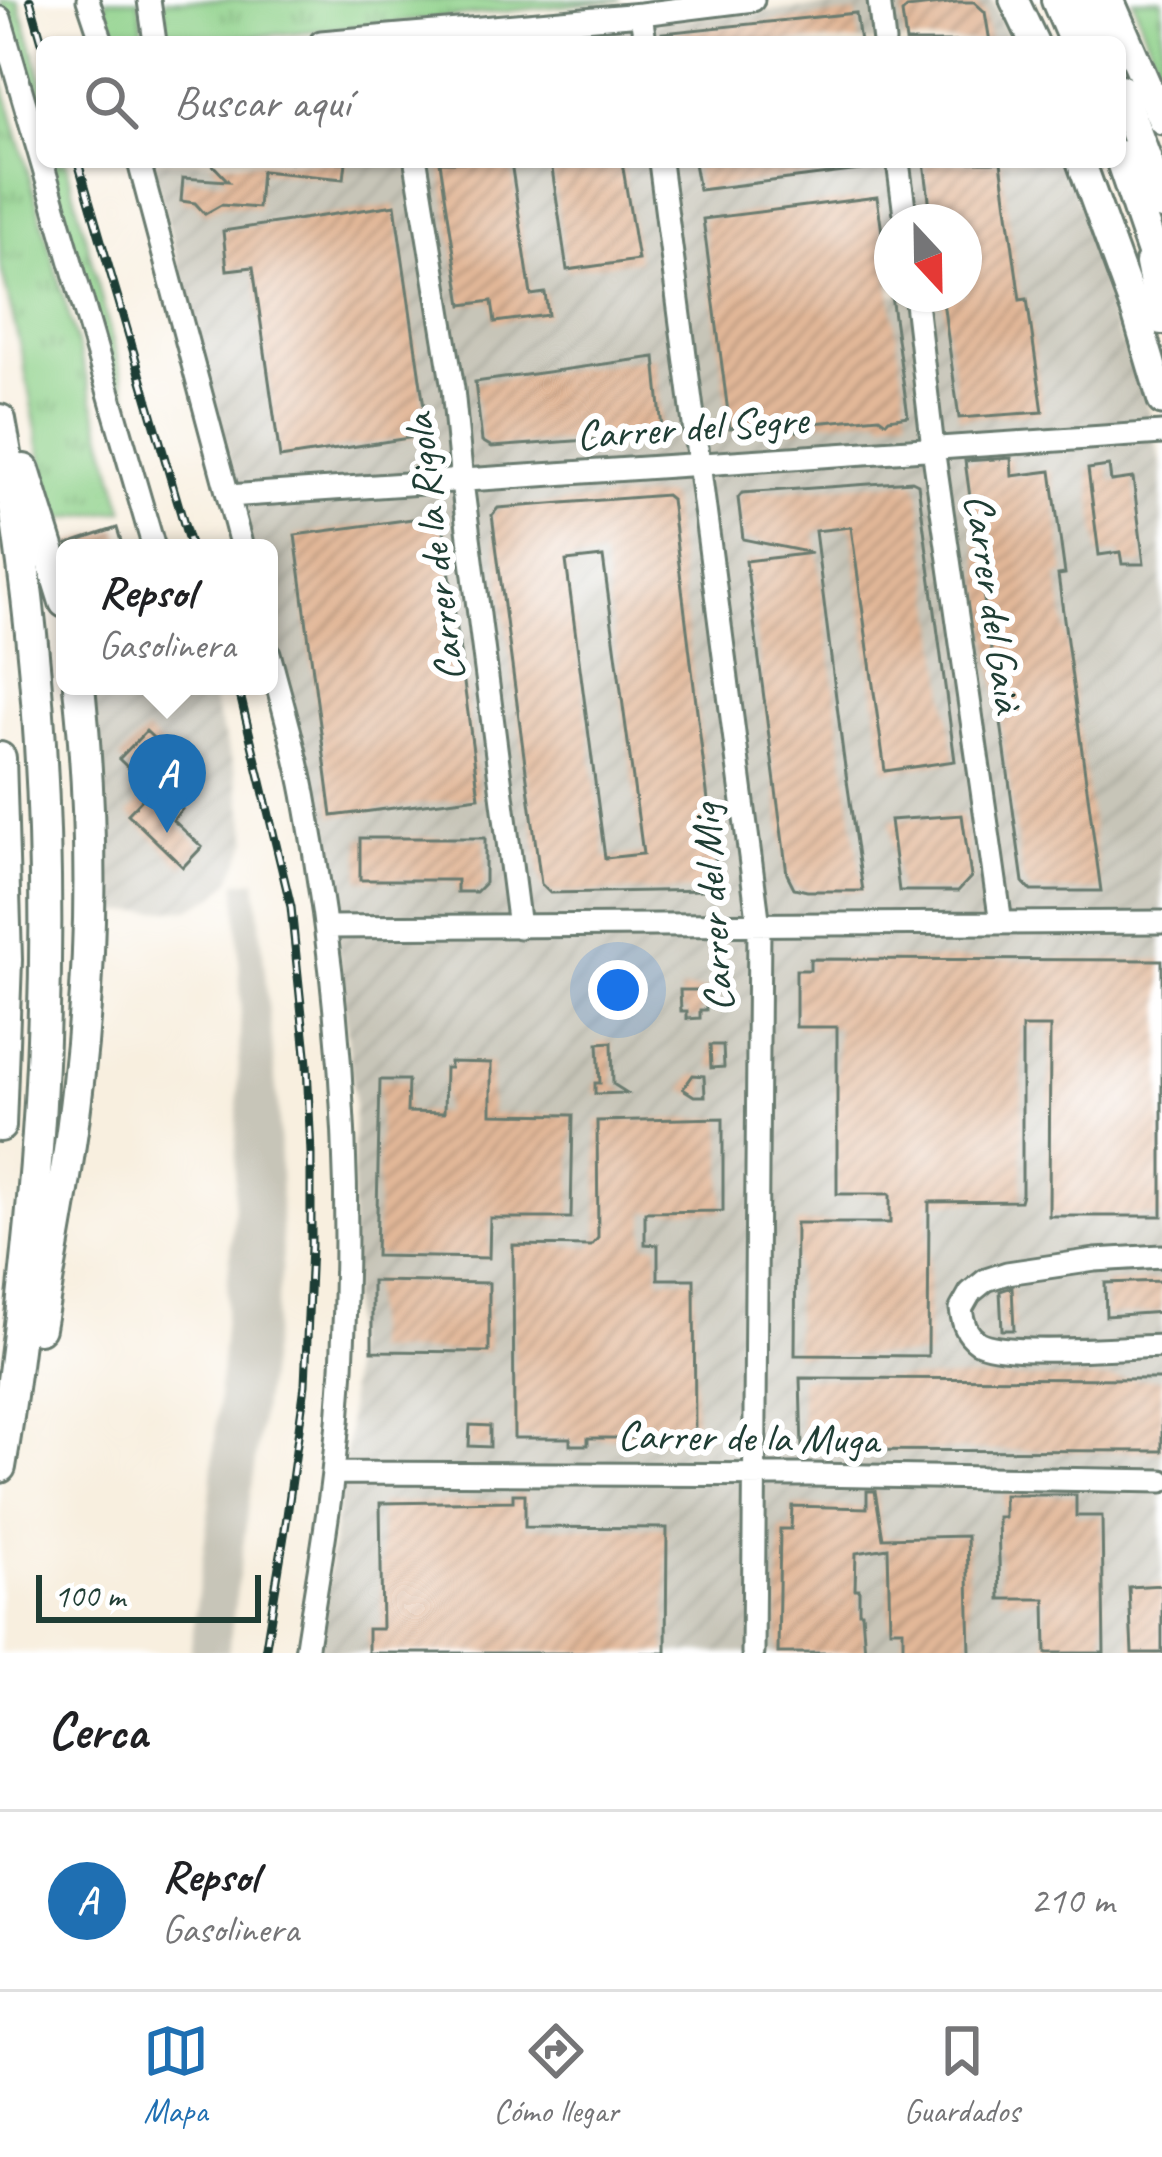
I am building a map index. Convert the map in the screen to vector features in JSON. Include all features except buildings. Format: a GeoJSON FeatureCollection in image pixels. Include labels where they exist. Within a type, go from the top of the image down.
{"type":"FeatureCollection","features":[{"type":"Feature","properties":{"kind":"highway"},"geometry":{"type":"LineString","coordinates":[[1057,0],[1072,36]]}},
{"type":"Feature","properties":{"kind":"highway"},"geometry":{"type":"LineString","coordinates":[[1083,0],[1098,36]]}},
{"type":"Feature","properties":{"kind":"highway"},"geometry":{"type":"LineString","coordinates":[[1126,106],[1162,204]]}},
{"type":"Feature","properties":{"kind":"highway"},"geometry":{"type":"LineString","coordinates":[[1124,168],[1162,279]]}},
{"type":"Feature","properties":{"kind":"highway"},"geometry":{"type":"LineString","coordinates":[[1147,233],[1162,319]]}},
{"type":"Feature","properties":{"kind":"highway"},"geometry":{"type":"LineString","coordinates":[[0,400],[56,571]]}},
{"type":"Feature","properties":{"kind":"highway"},"geometry":{"type":"LineString","coordinates":[[0,420],[25,576],[37,693],[46,946],[38,1142],[15,1376],[1,1461]]}},
{"type":"Feature","properties":{"kind":"highway"},"geometry":{"type":"LineString","coordinates":[[1,1461],[33,1356],[79,1082],[89,854],[80,695]]}},
{"type":"Feature","properties":{"kind":"highway"},"geometry":{"type":"LineString","coordinates":[[0,758],[6,960],[0,1126]]}},
{"type":"Feature","properties":{"kind":"main road"},"geometry":{"type":"LineString","coordinates":[[1014,0],[1031,36]]}},
{"type":"Feature","properties":{"kind":"main road"},"geometry":{"type":"LineString","coordinates":[[1110,0],[1126,36]]}},
{"type":"Feature","properties":{"kind":"main road"},"geometry":{"type":"LineString","coordinates":[[1126,37],[1162,120]]}},
{"type":"Feature","properties":{"kind":"main road"},"geometry":{"type":"LineString","coordinates":[[1083,168],[1162,401]]}},
{"type":"Feature","properties":{"kind":"street"},"geometry":{"type":"LineString","coordinates":[[88,0],[100,36]]}},
{"type":"Feature","properties":{"kind":"street"},"geometry":{"type":"LineString","coordinates":[[149,0],[153,36]]}},
{"type":"Feature","properties":{"kind":"street"},"geometry":{"type":"LineString","coordinates":[[427,36],[753,0]]}},
{"type":"Feature","properties":{"kind":"street"},"geometry":{"type":"LineString","coordinates":[[879,0],[883,36]]}},
{"type":"Feature","properties":{"kind":"street"},"geometry":{"type":"LineString","coordinates":[[641,14],[644,36]]}},
{"type":"Feature","properties":{"kind":"street"},"geometry":{"type":"LineString","coordinates":[[0,18],[36,142]]}},
{"type":"Feature","properties":{"kind":"street"},"geometry":{"type":"LineString","coordinates":[[44,168],[151,539]]}},
{"type":"Feature","properties":{"kind":"street"},"geometry":{"type":"LineString","coordinates":[[141,168],[240,539]]}},
{"type":"Feature","properties":{"kind":"street","name":"Carrer de la Rigola"},"geometry":{"type":"LineString","coordinates":[[417,168],[453,388],[519,927]]}},
{"type":"Feature","properties":{"kind":"street","name":"Carrer del Mig"},"geometry":{"type":"LineString","coordinates":[[661,168],[759,926],[753,1653]]}},
{"type":"Feature","properties":{"kind":"street"},"geometry":{"type":"LineString","coordinates":[[899,168],[904,204]]}},
{"type":"Feature","properties":{"kind":"street","name":"Carrer del Gaià"},"geometry":{"type":"LineString","coordinates":[[917,312],[1000,923]]}},
{"type":"Feature","properties":{"kind":"street","name":"Carrer del Segre"},"geometry":{"type":"LineString","coordinates":[[228,496],[1162,433]]}},
{"type":"Feature","properties":{"kind":"street"},"geometry":{"type":"LineString","coordinates":[[278,688],[299,772],[326,927],[345,1196],[333,1473],[306,1653]]}},
{"type":"Feature","properties":{"kind":"street"},"geometry":{"type":"LineString","coordinates":[[326,927],[1162,922]]}},
{"type":"Feature","properties":{"kind":"street"},"geometry":{"type":"LineString","coordinates":[[1162,1256],[1007,1273],[986,1280],[970,1293],[961,1309],[963,1326],[973,1339],[1003,1350],[1162,1346]]}},
{"type":"Feature","properties":{"kind":"street","name":"Carrer de la Muga"},"geometry":{"type":"LineString","coordinates":[[333,1473],[1162,1481]]}},
{"type":"Feature","properties":{"kind":"shaded area"},"geometry":{"type":"Polygon","coordinates":[[[910,0],[992,0],[1007,36],[456,36],[910,0]]]}},
{"type":"Feature","properties":{"kind":"shaded area"},"geometry":{"type":"Polygon","coordinates":[[[153,168],[1065,168],[1097,245],[1112,321],[1145,392],[1162,468],[1162,1653],[317,1653],[348,1433],[354,1099],[331,891],[278,670],[278,539],[247,539],[153,168]]]}},
{"type":"Feature","properties":{"kind":"shaded area"},"geometry":{"type":"Polygon","coordinates":[[[73,695],[211,695],[235,771],[249,840],[231,879],[216,895],[189,909],[102,913],[73,695]]]}},
{"type":"Feature","properties":{"kind":"shaded area"},"geometry":{"type":"Polygon","coordinates":[[[256,880],[279,1117],[282,1269],[228,1653],[190,1653],[210,1501],[234,1204],[241,1004],[236,882],[256,880]]]}},
{"type":"Feature","properties":{"kind":"green space"},"geometry":{"type":"Polygon","coordinates":[[[1,0],[18,0],[36,60],[36,120],[1,0]]]}},
{"type":"Feature","properties":{"kind":"green space"},"geometry":{"type":"Polygon","coordinates":[[[106,0],[139,0],[143,36],[111,36],[106,0]]]}},
{"type":"Feature","properties":{"kind":"green space"},"geometry":{"type":"Polygon","coordinates":[[[166,0],[621,0],[260,36],[170,36],[161,29],[158,10],[166,0]]]}},
{"type":"Feature","properties":{"kind":"green space"},"geometry":{"type":"Polygon","coordinates":[[[1133,0],[1162,0],[1162,78],[1133,0]]]}},
{"type":"Feature","properties":{"kind":"green space"},"geometry":{"type":"Polygon","coordinates":[[[0,70],[124,510],[53,520],[0,263],[0,70]]]}},
{"type":"Feature","properties":{"kind":"green space"},"geometry":{"type":"Polygon","coordinates":[[[50,168],[68,168],[169,539],[157,539],[50,168]]]}},
{"type":"Feature","properties":{"kind":"railway"},"geometry":{"type":"LineString","coordinates":[[30,0],[40,36]]}},
{"type":"Feature","properties":{"kind":"railway"},"geometry":{"type":"LineString","coordinates":[[80,168],[188,539]]}},
{"type":"Feature","properties":{"kind":"railway"},"geometry":{"type":"LineString","coordinates":[[240,695],[291,907],[311,1154],[305,1385],[265,1653]]}},
{"type":"Feature","properties":{"kind":"place","name":"Repsol"},"geometry":{"type":"Point","coordinates":[167,833]}}]}
